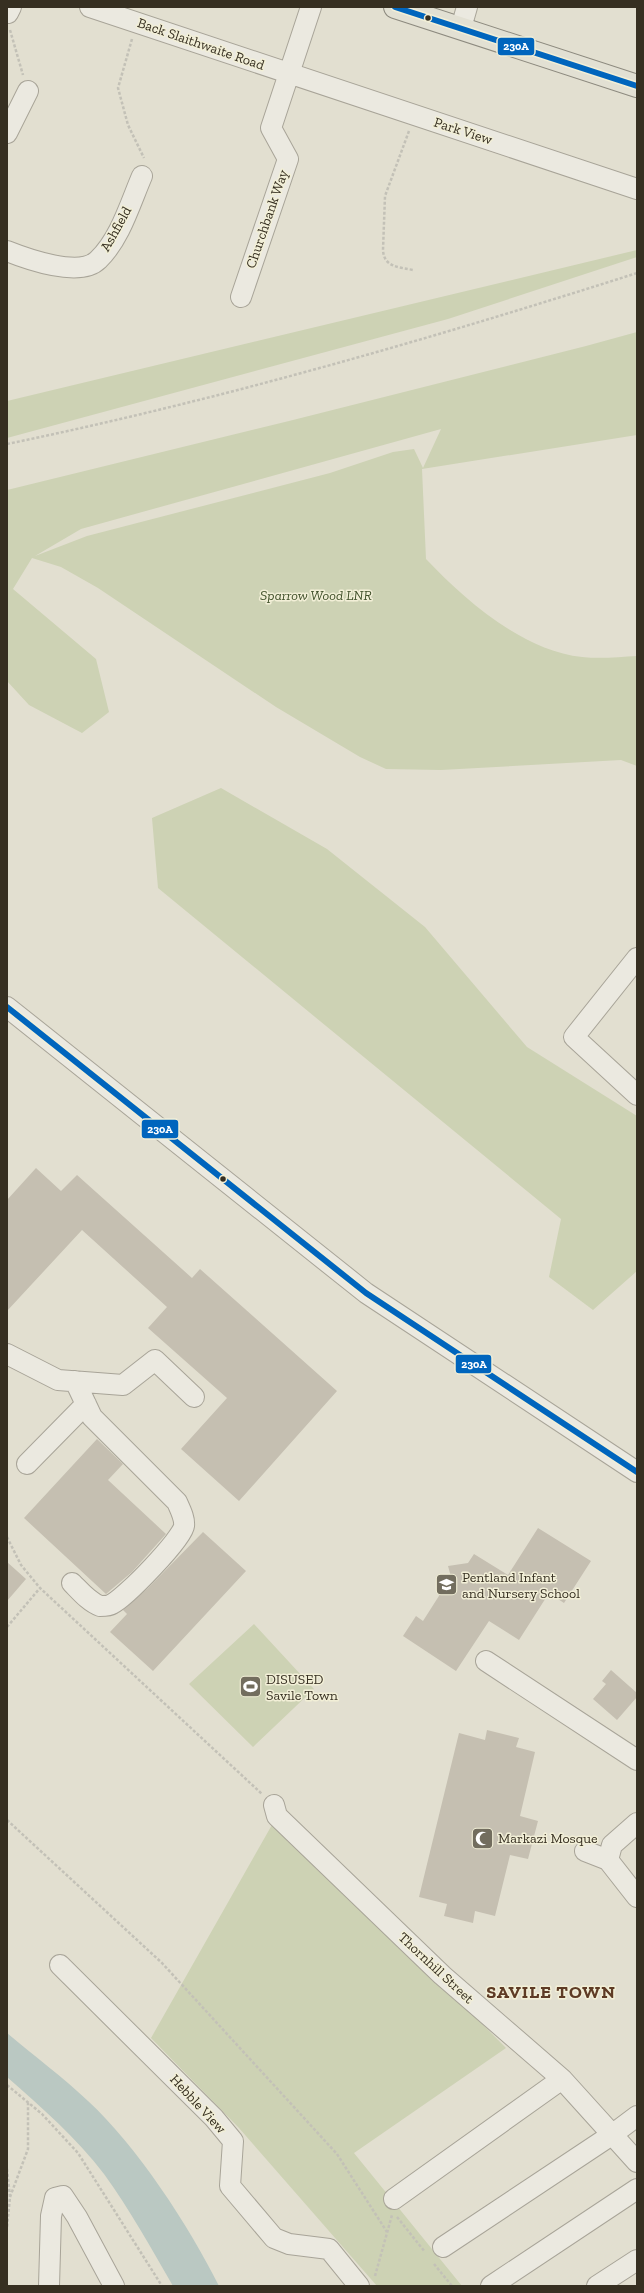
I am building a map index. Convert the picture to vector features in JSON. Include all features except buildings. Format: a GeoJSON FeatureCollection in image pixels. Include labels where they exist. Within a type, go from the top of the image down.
{"type":"FeatureCollection","features":[{"type":"Feature","properties":{"kind":"main road"},"geometry":{"type":"LineString","coordinates":[[395,7],[637,86]]}},
{"type":"Feature","properties":{"kind":"street","name":"Back Slaithwaite Road"},"geometry":{"type":"LineString","coordinates":[[90,7],[288,73]]}},
{"type":"Feature","properties":{"kind":"street","name":"Churchbank Way"},"geometry":{"type":"LineString","coordinates":[[241,297],[288,159],[271,128],[311,7]]}},
{"type":"Feature","properties":{"kind":"street"},"geometry":{"type":"LineString","coordinates":[[461,28],[468,7]]}},
{"type":"Feature","properties":{"kind":"street","name":"Park View"},"geometry":{"type":"LineString","coordinates":[[288,73],[637,190]]}},
{"type":"Feature","properties":{"kind":"street"},"geometry":{"type":"LineString","coordinates":[[7,133],[28,91]]}},
{"type":"Feature","properties":{"kind":"street","name":"Ashfield"},"geometry":{"type":"LineString","coordinates":[[7,251],[39,264],[77,268],[97,261],[116,234],[142,176]]}},
{"type":"Feature","properties":{"kind":"street"},"geometry":{"type":"LineString","coordinates":[[637,958],[574,1038],[637,1095]]}},
{"type":"Feature","properties":{"kind":"street"},"geometry":{"type":"LineString","coordinates":[[7,1007],[366,1292],[637,1472]]}},
{"type":"Feature","properties":{"kind":"street"},"geometry":{"type":"LineString","coordinates":[[8,1359],[58,1380],[123,1385],[155,1360],[194,1396]]}},
{"type":"Feature","properties":{"kind":"street"},"geometry":{"type":"LineString","coordinates":[[72,1582],[90,1601],[101,1606],[112,1605],[129,1591],[178,1540],[184,1526],[182,1513],[168,1492],[92,1417],[75,1381]]}},
{"type":"Feature","properties":{"kind":"street"},"geometry":{"type":"LineString","coordinates":[[27,1464],[86,1404]]}},
{"type":"Feature","properties":{"kind":"street"},"geometry":{"type":"LineString","coordinates":[[486,1661],[637,1760]]}},
{"type":"Feature","properties":{"kind":"street","name":"Thornhill Street"},"geometry":{"type":"LineString","coordinates":[[274,1805],[277,1816],[442,1975],[562,2079],[637,2162]]}},
{"type":"Feature","properties":{"kind":"street"},"geometry":{"type":"LineString","coordinates":[[610,1853],[637,1823]]}},
{"type":"Feature","properties":{"kind":"street"},"geometry":{"type":"LineString","coordinates":[[585,1851],[610,1853]]}},
{"type":"Feature","properties":{"kind":"street"},"geometry":{"type":"LineString","coordinates":[[610,1853],[637,1898]]}},
{"type":"Feature","properties":{"kind":"street","name":"Hebble View"},"geometry":{"type":"LineString","coordinates":[[60,1965],[214,2118],[233,2142],[230,2186],[274,2238],[289,2244],[329,2249],[366,2282]]}},
{"type":"Feature","properties":{"kind":"street"},"geometry":{"type":"LineString","coordinates":[[393,2205],[562,2079]]}},
{"type":"Feature","properties":{"kind":"street"},"geometry":{"type":"LineString","coordinates":[[434,2254],[613,2134],[637,2116]]}},
{"type":"Feature","properties":{"kind":"street"},"geometry":{"type":"LineString","coordinates":[[491,2286],[637,2189]]}},
{"type":"Feature","properties":{"kind":"street"},"geometry":{"type":"LineString","coordinates":[[49,2286],[51,2216],[55,2198],[63,2196],[77,2217],[114,2286]]}},
{"type":"Feature","properties":{"kind":"street"},"geometry":{"type":"LineString","coordinates":[[597,2286],[637,2260]]}},
{"type":"Feature","properties":{"kind":"path"},"geometry":{"type":"LineString","coordinates":[[10,10],[15,16],[9,28],[28,91]]}},
{"type":"Feature","properties":{"kind":"path"},"geometry":{"type":"LineString","coordinates":[[137,23],[118,88],[128,125],[145,160],[142,176]]}},
{"type":"Feature","properties":{"kind":"path"},"geometry":{"type":"LineString","coordinates":[[413,270],[391,266],[384,258],[383,250],[385,196],[415,116]]}},
{"type":"Feature","properties":{"kind":"path"},"geometry":{"type":"LineString","coordinates":[[7,444],[103,424],[332,366],[506,315],[637,273]]}},
{"type":"Feature","properties":{"kind":"path"},"geometry":{"type":"LineString","coordinates":[[7,1537],[21,1564],[40,1588],[274,1805]]}},
{"type":"Feature","properties":{"kind":"path"},"geometry":{"type":"LineString","coordinates":[[7,1627],[40,1588]]}},
{"type":"Feature","properties":{"kind":"path"},"geometry":{"type":"LineString","coordinates":[[7,1820],[162,1963],[337,2154],[387,2232]]}},
{"type":"Feature","properties":{"kind":"path"},"geometry":{"type":"LineString","coordinates":[[7,2085],[42,2114],[78,2153],[162,2286]]}},
{"type":"Feature","properties":{"kind":"path"},"geometry":{"type":"LineString","coordinates":[[10,2197],[28,2149],[28,2103]]}},
{"type":"Feature","properties":{"kind":"path"},"geometry":{"type":"LineString","coordinates":[[7,2168],[10,2197],[7,2228]]}},
{"type":"Feature","properties":{"kind":"path"},"geometry":{"type":"LineString","coordinates":[[366,2282],[387,2232],[393,2205]]}},
{"type":"Feature","properties":{"kind":"path"},"geometry":{"type":"LineString","coordinates":[[393,2205],[434,2254],[452,2286]]}},
{"type":"Feature","properties":{"kind":"green space"},"geometry":{"type":"Polygon","coordinates":[[[637,250],[637,257],[448,319],[7,438],[7,401],[637,250]]]}},
{"type":"Feature","properties":{"kind":"green space","name":"Sparrow Wood LNR"},"geometry":{"type":"Polygon","coordinates":[[[637,332],[637,435],[422,469],[426,559],[459,591],[496,621],[538,645],[560,653],[582,657],[603,658],[637,656],[637,766],[621,760],[441,770],[386,769],[360,757],[276,707],[98,588],[61,567],[32,558],[13,589],[96,659],[109,712],[82,733],[29,705],[7,681],[7,490],[637,332]],[[441,429],[81,529],[35,556],[87,536],[330,473],[393,452],[414,449],[423,468],[441,429]]]}},
{"type":"Feature","properties":{"kind":"green space"},"geometry":{"type":"Polygon","coordinates":[[[221,788],[327,849],[425,927],[527,1047],[637,1116],[637,1271],[593,1310],[549,1277],[561,1219],[158,888],[152,818],[221,788]]]}},
{"type":"Feature","properties":{"kind":"green space","name":"DISUSED Savile Town"},"geometry":{"type":"Polygon","coordinates":[[[254,1624],[314,1689],[253,1747],[189,1684],[254,1624]]]}},
{"type":"Feature","properties":{"kind":"green space"},"geometry":{"type":"Polygon","coordinates":[[[277,1816],[506,2048],[354,2153],[462,2286],[377,2286],[239,2128],[151,2038],[277,1816]]]}},
{"type":"Feature","properties":{"kind":"shaded area"},"geometry":{"type":"Polygon","coordinates":[[[7,2033],[59,2075],[88,2101],[125,2140],[161,2188],[193,2238],[219,2286],[173,2286],[123,2201],[104,2174],[58,2123],[7,2077],[7,2033]]]}},
{"type":"Feature","properties":{"kind":"transit line","name":"230A"},"geometry":{"type":"LineString","coordinates":[[395,7],[637,86]]}},
{"type":"Feature","properties":{"kind":"transit line","name":"230A"},"geometry":{"type":"LineString","coordinates":[[7,1007],[366,1293],[637,1472]]}},
{"type":"Feature","properties":{"kind":"place","name":"Pentland Infant and Nursery School"},"geometry":{"type":"Point","coordinates":[446,1585]}},
{"type":"Feature","properties":{"kind":"place","name":"DISUSED Savile Town"},"geometry":{"type":"Point","coordinates":[251,1687]}},
{"type":"Feature","properties":{"kind":"place","name":"Markazi Mosque"},"geometry":{"type":"Point","coordinates":[483,1838]}},
{"type":"Feature","properties":{"kind":"district","name":"SAVILE TOWN"},"geometry":{"type":"Point","coordinates":[551,1992]}}]}
